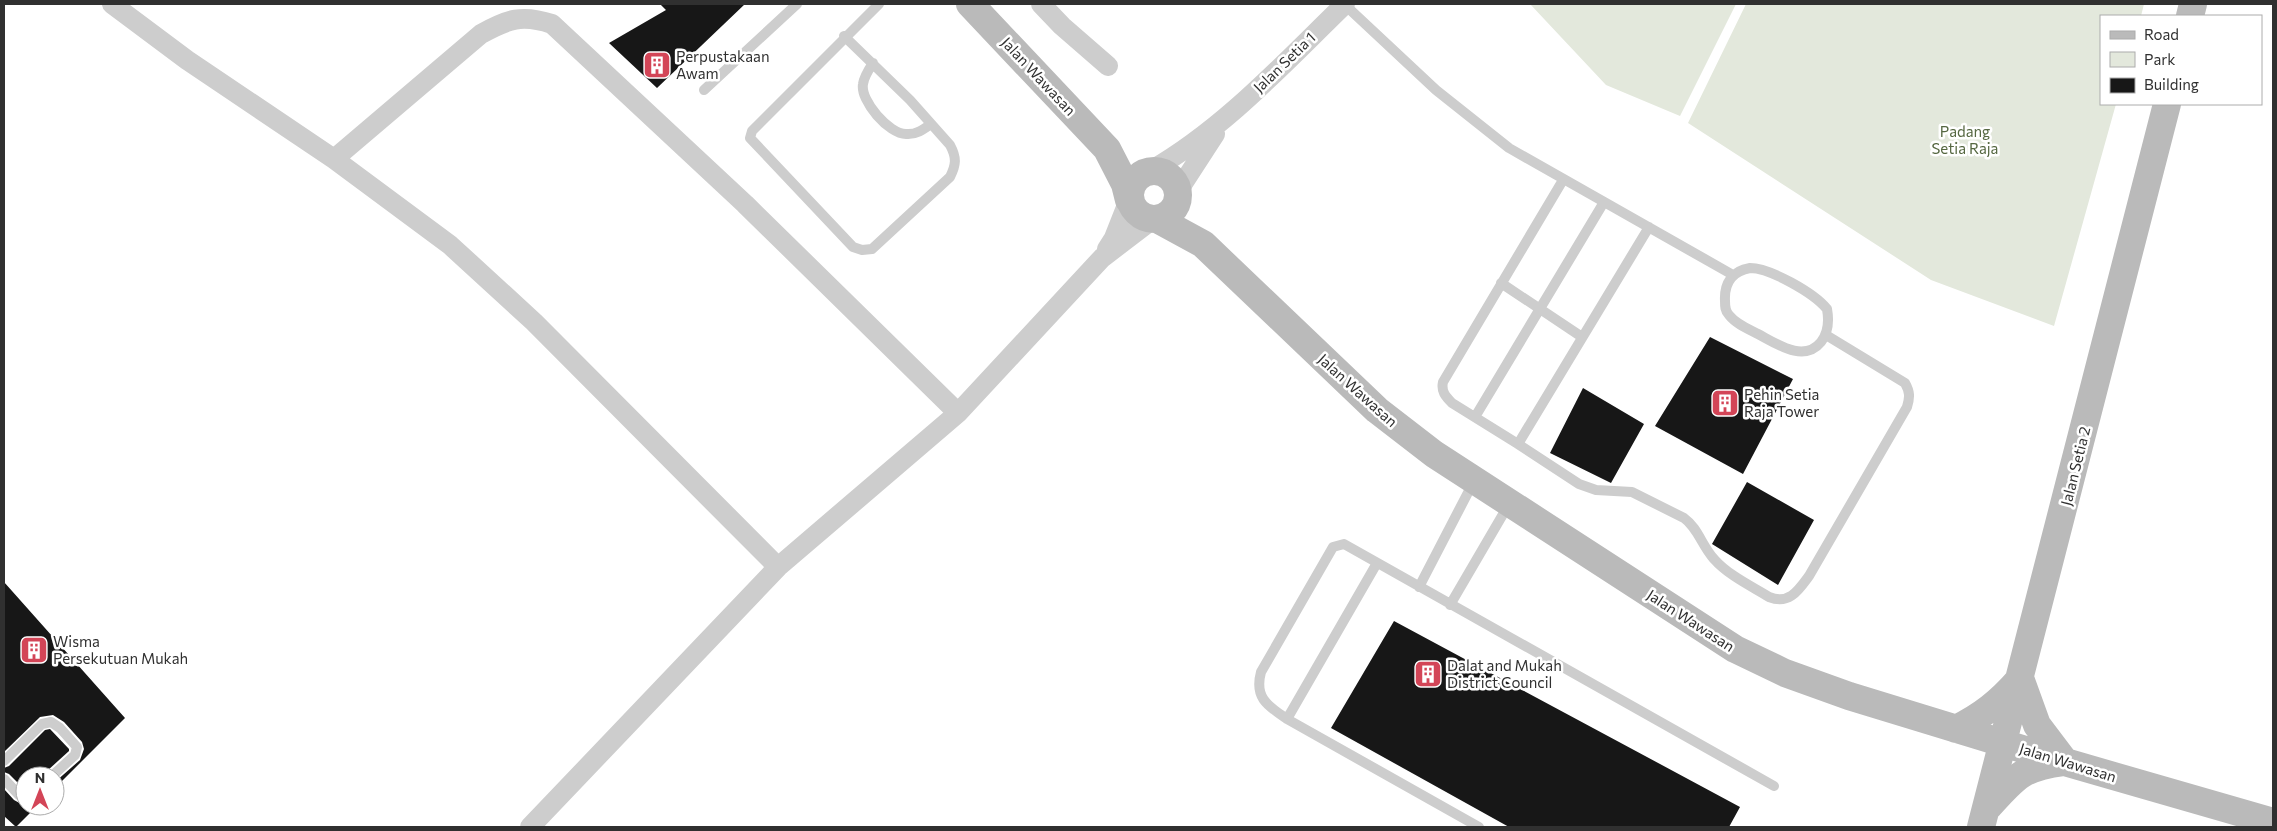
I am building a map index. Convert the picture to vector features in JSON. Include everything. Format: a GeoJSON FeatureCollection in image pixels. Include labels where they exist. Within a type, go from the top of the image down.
{"type":"FeatureCollection","features":[{"type":"Feature","properties":{"kind":"street"},"geometry":{"type":"LineString","coordinates":[[112,4],[187,60],[334,159],[450,245],[534,322],[778,567]]}},
{"type":"Feature","properties":{"kind":"street","name":"Jalan Wawasan"},"geometry":{"type":"LineString","coordinates":[[970,4],[1108,148],[1125,159],[1152,170]]}},
{"type":"Feature","properties":{"kind":"street"},"geometry":{"type":"LineString","coordinates":[[1041,4],[1062,26],[1108,66]]}},
{"type":"Feature","properties":{"kind":"street","name":"Jalan Setia 1"},"geometry":{"type":"LineString","coordinates":[[1152,170],[1200,140],[1224,120],[1344,4]]}},
{"type":"Feature","properties":{"kind":"street"},"geometry":{"type":"LineString","coordinates":[[334,159],[481,34],[501,23],[518,18],[536,19],[552,24],[745,204],[958,413]]}},
{"type":"Feature","properties":{"kind":"street","name":"Jalan Setia 2"},"geometry":{"type":"LineString","coordinates":[[1983,818],[2004,743],[2168,105]]}},
{"type":"Feature","properties":{"kind":"street","name":"Jalan Setia 1"},"geometry":{"type":"LineString","coordinates":[[1178,191],[1224,120]]}},
{"type":"Feature","properties":{"kind":"street","name":"Jalan Wawasan"},"geometry":{"type":"LineString","coordinates":[[1108,148],[1125,184],[1129,200]]}},
{"type":"Feature","properties":{"kind":"street"},"geometry":{"type":"LineString","coordinates":[[530,827],[778,567],[958,413],[1102,258],[1155,219],[1171,212],[1175,206],[1178,191],[1174,180],[1169,176],[1152,170],[1144,172],[1131,183],[1129,200],[1114,238],[1102,258]]}},
{"type":"Feature","properties":{"kind":"street","name":"Jalan Wawasan"},"geometry":{"type":"LineString","coordinates":[[1178,191],[1203,244]]}},
{"type":"Feature","properties":{"kind":"street"},"geometry":{"type":"LineString","coordinates":[[1129,200],[1140,216],[1155,219]]}},
{"type":"Feature","properties":{"kind":"street","name":"Jalan Wawasan"},"geometry":{"type":"LineString","coordinates":[[1155,219],[1203,244],[1377,410],[1434,454],[1735,649],[1785,673],[1822,686],[2065,762],[2273,822]]}},
{"type":"Feature","properties":{"kind":"street"},"geometry":{"type":"LineString","coordinates":[[1983,818],[1986,769],[1975,748],[1956,729],[1990,710],[2020,678],[2037,725],[2065,762]]}},
{"type":"Feature","properties":{"kind":"street"},"geometry":{"type":"LineString","coordinates":[[1983,818],[2021,774],[2038,765],[2065,762]]}},
{"type":"Feature","properties":{"kind":"lane"},"geometry":{"type":"LineString","coordinates":[[704,90],[796,4]]}},
{"type":"Feature","properties":{"kind":"lane"},"geometry":{"type":"LineString","coordinates":[[844,36],[932,124],[950,146],[954,154],[956,166],[950,177],[872,249],[862,250],[853,247],[750,138],[752,131],[844,36],[879,4]]}},
{"type":"Feature","properties":{"kind":"lane"},"geometry":{"type":"LineString","coordinates":[[1344,4],[1436,90],[1483,130],[1509,148],[1564,180],[1733,275]]}},
{"type":"Feature","properties":{"kind":"lane"},"geometry":{"type":"LineString","coordinates":[[873,63],[863,83],[863,91],[866,102],[885,124],[896,132],[903,134],[918,132],[932,124]]}},
{"type":"Feature","properties":{"kind":"lane"},"geometry":{"type":"LineString","coordinates":[[1564,180],[1443,382],[1444,396],[1475,418],[1579,484],[1596,490],[1632,492],[1684,518],[1691,523],[1706,549],[1719,564],[1769,597],[1778,600],[1787,599],[1798,591],[1809,576],[1907,407],[1910,397],[1905,383],[1826,335]]}},
{"type":"Feature","properties":{"kind":"lane"},"geometry":{"type":"LineString","coordinates":[[1475,418],[1604,202]]}},
{"type":"Feature","properties":{"kind":"lane"},"geometry":{"type":"LineString","coordinates":[[1518,444],[1650,227]]}},
{"type":"Feature","properties":{"kind":"lane"},"geometry":{"type":"LineString","coordinates":[[1757,268],[1769,272],[1816,299],[1827,309],[1826,335],[1815,348],[1802,352],[1780,345],[1736,322],[1728,314],[1725,303],[1725,289],[1733,275],[1743,269],[1757,268]]}},
{"type":"Feature","properties":{"kind":"lane"},"geometry":{"type":"LineString","coordinates":[[1502,283],[1582,337]]}},
{"type":"Feature","properties":{"kind":"lane"},"geometry":{"type":"LineString","coordinates":[[1419,587],[1474,480]]}},
{"type":"Feature","properties":{"kind":"lane"},"geometry":{"type":"LineString","coordinates":[[1450,605],[1510,503]]}},
{"type":"Feature","properties":{"kind":"lane"},"geometry":{"type":"LineString","coordinates":[[1479,827],[1287,719],[1269,706],[1260,696],[1258,683],[1261,672],[1333,547],[1344,544],[1774,786]]}},
{"type":"Feature","properties":{"kind":"lane"},"geometry":{"type":"LineString","coordinates":[[1287,719],[1377,563]]}},
{"type":"Feature","properties":{"kind":"lane"},"geometry":{"type":"LineString","coordinates":[[4,761],[42,724],[51,722],[60,728],[77,747],[74,754],[62,766]]}},
{"type":"Feature","properties":{"kind":"lane"},"geometry":{"type":"LineString","coordinates":[[4,779],[15,791]]}},
{"type":"Feature","properties":{"kind":"green space"},"geometry":{"type":"Polygon","coordinates":[[[1530,4],[1736,4],[1680,116],[1606,85],[1530,4]]]}},
{"type":"Feature","properties":{"kind":"green space","name":"Padang Setia Raja"},"geometry":{"type":"Polygon","coordinates":[[[1746,4],[2144,4],[2141,15],[2100,15],[2100,105],[2116,105],[2054,326],[1931,280],[1688,123],[1746,4]]]}},
{"type":"Feature","properties":{"kind":"building","name":"Perpustakaan Awam"},"geometry":{"type":"Polygon","coordinates":[[[660,4],[745,4],[657,88],[609,43],[666,10],[660,4]]]}},
{"type":"Feature","properties":{"kind":"building","name":"Pehin Setia Raja Tower"},"geometry":{"type":"Polygon","coordinates":[[[1710,337],[1793,379],[1743,474],[1655,426],[1710,337]]]}},
{"type":"Feature","properties":{"kind":"building"},"geometry":{"type":"Polygon","coordinates":[[[1583,388],[1644,424],[1611,483],[1550,453],[1583,388]]]}},
{"type":"Feature","properties":{"kind":"building"},"geometry":{"type":"Polygon","coordinates":[[[1747,482],[1814,520],[1778,585],[1712,544],[1747,482]]]}},
{"type":"Feature","properties":{"kind":"building","name":"Wisma Persekutuan Mukah"},"geometry":{"type":"Polygon","coordinates":[[[4,582],[125,718],[65,778],[65,773],[80,760],[84,749],[82,742],[64,722],[53,715],[40,717],[4,752],[4,582]]]}},
{"type":"Feature","properties":{"kind":"building","name":"Dalat and Mukah District Council"},"geometry":{"type":"Polygon","coordinates":[[[1394,621],[1740,807],[1729,827],[1509,827],[1331,728],[1394,621]]]}},
{"type":"Feature","properties":{"kind":"building"},"geometry":{"type":"Polygon","coordinates":[[[50,729],[69,751],[52,766],[15,766],[15,780],[4,772],[4,768],[9,766],[45,730],[50,729]]]}},
{"type":"Feature","properties":{"kind":"building"},"geometry":{"type":"Polygon","coordinates":[[[4,789],[15,801],[15,816],[27,816],[16,827],[4,816],[4,789]]]}},
{"type":"Feature","properties":{"kind":"place","name":"Perpustakaan Awam"},"geometry":{"type":"Point","coordinates":[657,65]}},
{"type":"Feature","properties":{"kind":"place","name":"Pehin Setia Raja Tower"},"geometry":{"type":"Point","coordinates":[1725,403]}},
{"type":"Feature","properties":{"kind":"place","name":"Wisma Persekutuan Mukah"},"geometry":{"type":"Point","coordinates":[34,650]}},
{"type":"Feature","properties":{"kind":"place","name":"Dalat and Mukah District Council"},"geometry":{"type":"Point","coordinates":[1428,674]}}]}
